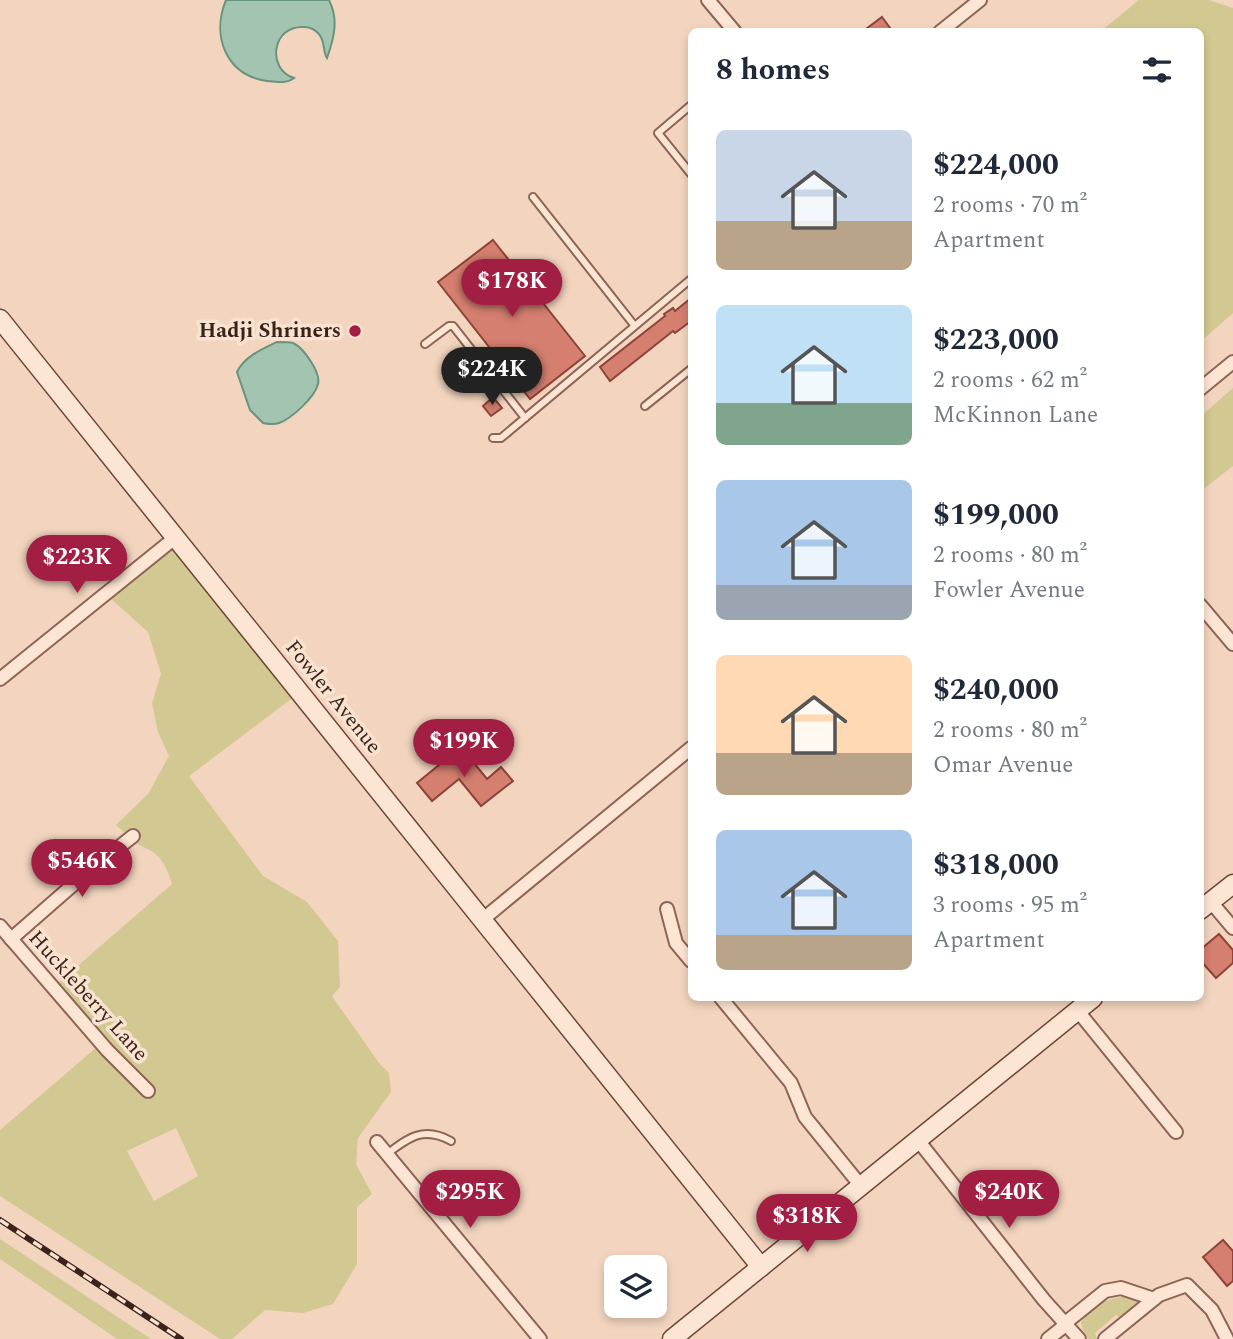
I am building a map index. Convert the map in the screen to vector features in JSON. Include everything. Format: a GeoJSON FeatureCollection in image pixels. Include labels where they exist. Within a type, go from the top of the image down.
{"type":"FeatureCollection","features":[{"type":"Feature","properties":{"kind":"street"},"geometry":{"type":"LineString","coordinates":[[708,0],[732,28]]}},
{"type":"Feature","properties":{"kind":"street"},"geometry":{"type":"LineString","coordinates":[[945,28],[980,0]]}},
{"type":"Feature","properties":{"kind":"street","name":"Fowler Avenue"},"geometry":{"type":"LineString","coordinates":[[0,319],[761,1267]]}},
{"type":"Feature","properties":{"kind":"street"},"geometry":{"type":"LineString","coordinates":[[1204,386],[1233,362]]}},
{"type":"Feature","properties":{"kind":"street"},"geometry":{"type":"LineString","coordinates":[[0,679],[176,537]]}},
{"type":"Feature","properties":{"kind":"street"},"geometry":{"type":"LineString","coordinates":[[1204,611],[1233,644]]}},
{"type":"Feature","properties":{"kind":"street"},"geometry":{"type":"LineString","coordinates":[[482,920],[688,750]]}},
{"type":"Feature","properties":{"kind":"street"},"geometry":{"type":"LineString","coordinates":[[11,939],[133,836]]}},
{"type":"Feature","properties":{"kind":"street"},"geometry":{"type":"LineString","coordinates":[[1233,884],[1206,906],[1233,928]]}},
{"type":"Feature","properties":{"kind":"street"},"geometry":{"type":"LineString","coordinates":[[667,909],[676,943],[688,957]]}},
{"type":"Feature","properties":{"kind":"street","name":"Huckleberry Lane"},"geometry":{"type":"LineString","coordinates":[[0,926],[107,1050],[148,1091]]}},
{"type":"Feature","properties":{"kind":"street"},"geometry":{"type":"LineString","coordinates":[[723,1001],[791,1083],[810,1123],[861,1186]]}},
{"type":"Feature","properties":{"kind":"street"},"geometry":{"type":"LineString","coordinates":[[672,1339],[1089,1001]]}},
{"type":"Feature","properties":{"kind":"street"},"geometry":{"type":"LineString","coordinates":[[1077,1010],[1175,1132]]}},
{"type":"Feature","properties":{"kind":"street"},"geometry":{"type":"LineString","coordinates":[[917,1139],[1025,1277],[1079,1339]]}},
{"type":"Feature","properties":{"kind":"street"},"geometry":{"type":"LineString","coordinates":[[377,1142],[540,1339]]}},
{"type":"Feature","properties":{"kind":"street"},"geometry":{"type":"LineString","coordinates":[[1105,1339],[1159,1295],[1187,1286],[1212,1310],[1227,1339]]}},
{"type":"Feature","properties":{"kind":"street"},"geometry":{"type":"LineString","coordinates":[[1048,1339],[1105,1291],[1121,1288],[1154,1299]]}},
{"type":"Feature","properties":{"kind":"lane"},"geometry":{"type":"LineString","coordinates":[[688,107],[658,132],[688,170]]}},
{"type":"Feature","properties":{"kind":"lane"},"geometry":{"type":"LineString","coordinates":[[533,197],[634,325]]}},
{"type":"Feature","properties":{"kind":"lane"},"geometry":{"type":"LineString","coordinates":[[493,438],[500,438],[525,418],[688,281]]}},
{"type":"Feature","properties":{"kind":"lane"},"geometry":{"type":"LineString","coordinates":[[425,344],[449,326],[453,326],[525,418]]}},
{"type":"Feature","properties":{"kind":"lane"},"geometry":{"type":"LineString","coordinates":[[645,406],[688,371]]}},
{"type":"Feature","properties":{"kind":"lane"},"geometry":{"type":"LineString","coordinates":[[387,1154],[402,1142],[422,1133],[438,1135],[451,1142]]}},
{"type":"Feature","properties":{"kind":"shaded area"},"geometry":{"type":"Polygon","coordinates":[[[226,0],[329,0],[334,15],[334,29],[327,58],[322,39],[312,28],[293,28],[279,40],[276,57],[285,73],[294,78],[284,82],[267,81],[241,71],[232,62],[222,40],[220,27],[226,0]]]}},
{"type":"Feature","properties":{"kind":"shaded area"},"geometry":{"type":"Polygon","coordinates":[[[1139,0],[1209,0],[1233,8],[1233,313],[1204,338],[1204,28],[1105,28],[1139,0]]]}},
{"type":"Feature","properties":{"kind":"shaded area"},"geometry":{"type":"Polygon","coordinates":[[[277,342],[293,343],[302,350],[311,361],[318,384],[308,401],[296,412],[284,421],[269,424],[263,423],[250,410],[237,372],[249,358],[277,342]]]}},
{"type":"Feature","properties":{"kind":"shaded area"},"geometry":{"type":"Polygon","coordinates":[[[1233,388],[1233,466],[1204,489],[1204,413],[1233,388]]]}},
{"type":"Feature","properties":{"kind":"shaded area"},"geometry":{"type":"Polygon","coordinates":[[[175,547],[295,696],[189,776],[263,876],[307,902],[338,941],[340,987],[332,996],[389,1073],[391,1092],[358,1138],[356,1164],[372,1194],[357,1207],[357,1264],[333,1304],[303,1313],[265,1310],[232,1339],[220,1339],[0,1196],[0,1130],[97,1047],[148,1100],[157,1092],[112,1046],[58,983],[172,884],[160,859],[136,843],[142,838],[133,827],[125,833],[116,825],[148,794],[169,756],[158,732],[152,703],[161,674],[148,632],[111,599],[175,547]],[[176,1128],[127,1151],[154,1201],[198,1176],[176,1128]]]}},
{"type":"Feature","properties":{"kind":"shaded area"},"geometry":{"type":"Polygon","coordinates":[[[0,1239],[151,1339],[117,1339],[0,1259],[0,1239]]]}},
{"type":"Feature","properties":{"kind":"shaded area"},"geometry":{"type":"Polygon","coordinates":[[[1126,1296],[1145,1301],[1121,1318],[1116,1315],[1095,1333],[1097,1339],[1089,1339],[1081,1322],[1101,1304],[1126,1296]]]}},
{"type":"Feature","properties":{"kind":"building"},"geometry":{"type":"Polygon","coordinates":[[[882,17],[890,28],[867,28],[882,17]]]}},
{"type":"Feature","properties":{"kind":"building"},"geometry":{"type":"Polygon","coordinates":[[[493,240],[585,356],[530,399],[438,282],[493,240]]]}},
{"type":"Feature","properties":{"kind":"building"},"geometry":{"type":"Polygon","coordinates":[[[688,300],[688,323],[675,333],[673,331],[610,381],[600,367],[665,316],[664,314],[673,308],[675,311],[688,300]]]}},
{"type":"Feature","properties":{"kind":"building"},"geometry":{"type":"Polygon","coordinates":[[[493,397],[502,408],[491,416],[483,406],[493,397]]]}},
{"type":"Feature","properties":{"kind":"building"},"geometry":{"type":"Polygon","coordinates":[[[461,747],[487,779],[501,767],[513,781],[481,806],[459,779],[432,801],[417,783],[461,747]]]}},
{"type":"Feature","properties":{"kind":"building"},"geometry":{"type":"Polygon","coordinates":[[[1219,934],[1233,950],[1233,963],[1216,978],[1204,964],[1204,947],[1219,934]]]}},
{"type":"Feature","properties":{"kind":"building"},"geometry":{"type":"Polygon","coordinates":[[[1223,1240],[1233,1251],[1233,1281],[1227,1286],[1203,1257],[1223,1240]]]}},
{"type":"Feature","properties":{"kind":"railway"},"geometry":{"type":"LineString","coordinates":[[0,1220],[181,1339]]}},
{"type":"Feature","properties":{"kind":"place","name":"Hadji Shriners"},"geometry":{"type":"Point","coordinates":[355,331]}}]}
